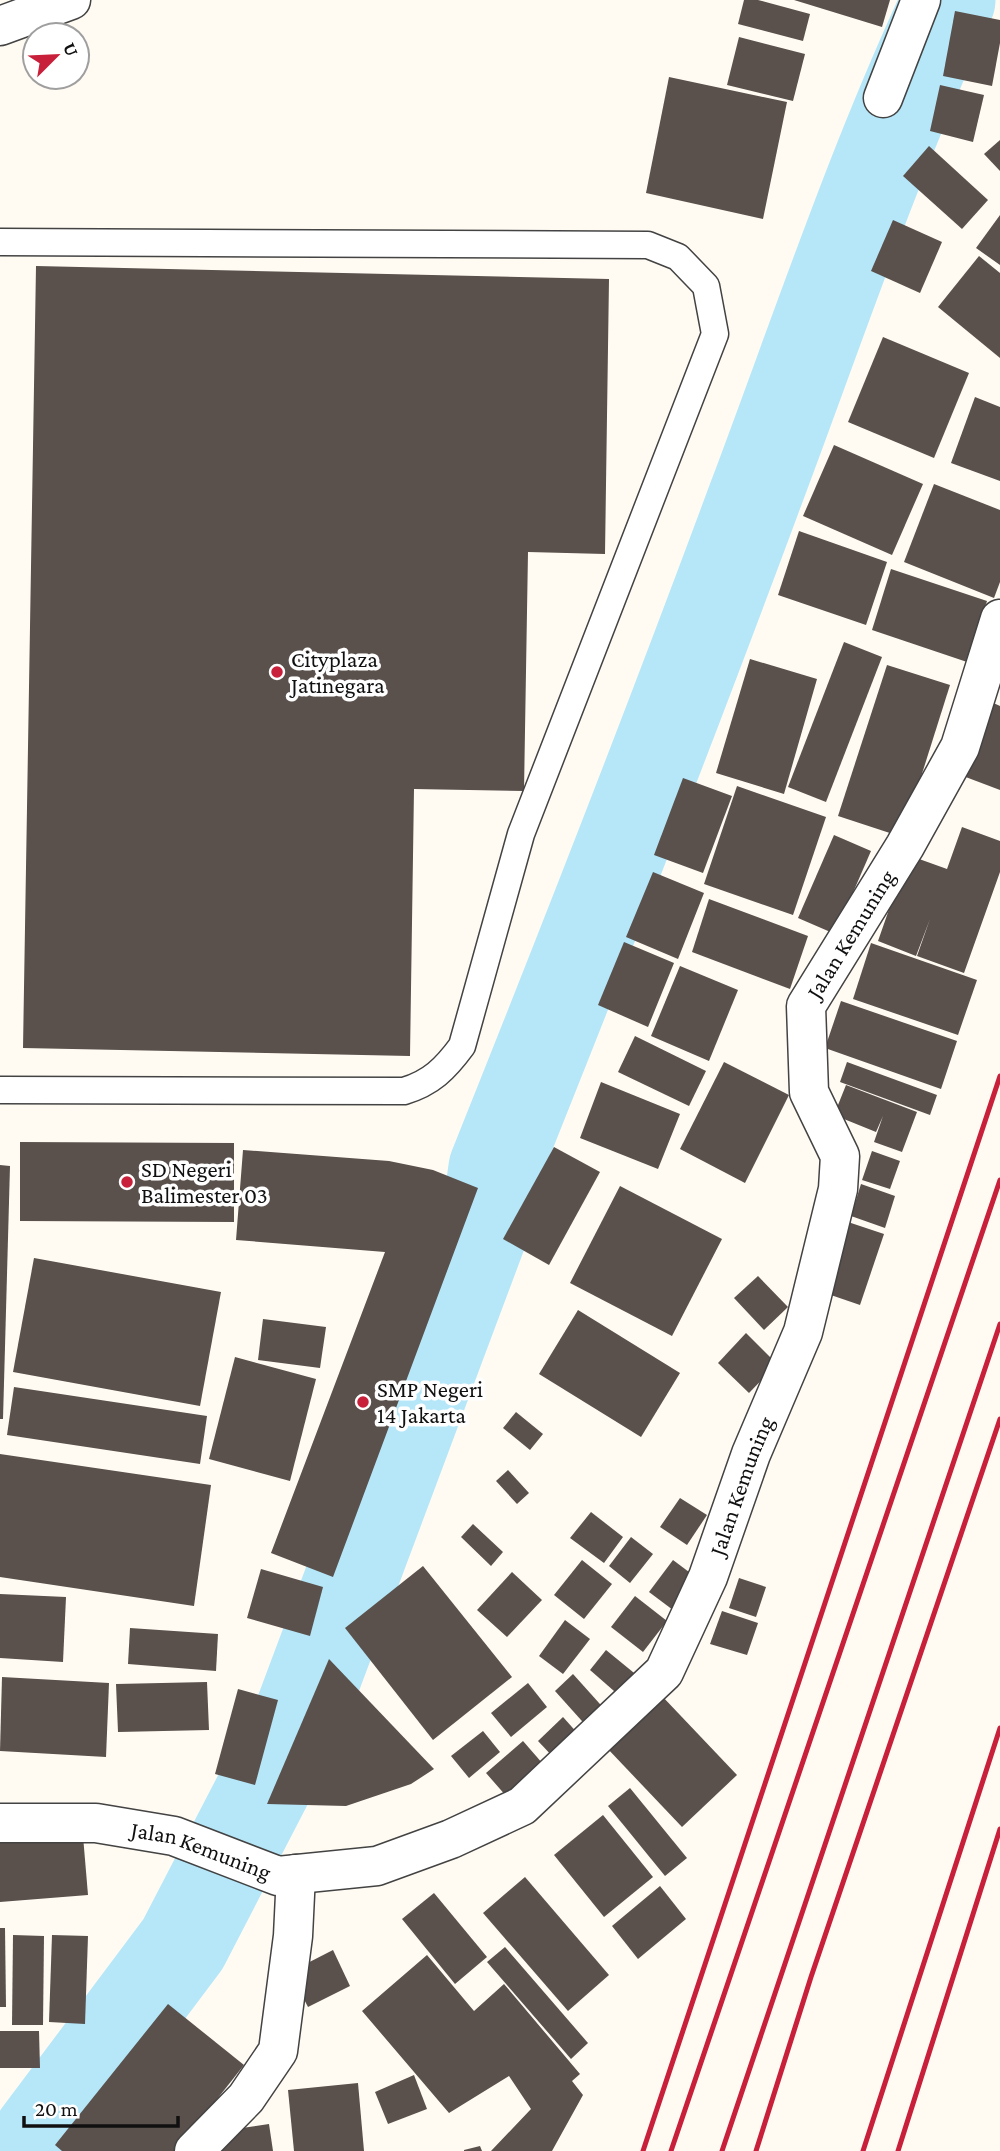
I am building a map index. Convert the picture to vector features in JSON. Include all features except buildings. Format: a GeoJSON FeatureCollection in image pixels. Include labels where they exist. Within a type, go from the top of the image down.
{"type":"FeatureCollection","features":[{"type":"Feature","properties":{"kind":"street"},"geometry":{"type":"LineString","coordinates":[[0,26],[71,0]]}},
{"type":"Feature","properties":{"kind":"street"},"geometry":{"type":"LineString","coordinates":[[883,98],[921,0]]}},
{"type":"Feature","properties":{"kind":"street","name":"Jalan Kemuning"},"geometry":{"type":"LineString","coordinates":[[0,1823],[96,1823],[174,1836],[287,1875],[377,1866],[451,1839],[522,1806],[664,1672],[708,1577],[751,1454],[803,1332],[838,1189],[839,1156],[809,1092],[806,1006],[905,846],[960,747],[1000,619]]}},
{"type":"Feature","properties":{"kind":"street"},"geometry":{"type":"LineString","coordinates":[[194,2151],[246,2098],[278,2051],[293,1936],[287,1875]]}},
{"type":"Feature","properties":{"kind":"lane"},"geometry":{"type":"LineString","coordinates":[[0,242],[648,245],[678,257],[706,286],[715,334],[521,834],[462,1046],[442,1072],[423,1085],[404,1091],[0,1090]]}},
{"type":"Feature","properties":{"kind":"waterway"},"geometry":{"type":"LineString","coordinates":[[31,2151],[39,2136],[183,1944],[297,1724],[489,1211],[495,1168],[659,751],[895,123],[949,0]]}},
{"type":"Feature","properties":{"kind":"railway"},"geometry":{"type":"LineString","coordinates":[[643,2151],[1000,1076]]}},
{"type":"Feature","properties":{"kind":"railway"},"geometry":{"type":"LineString","coordinates":[[671,2151],[1000,1180]]}},
{"type":"Feature","properties":{"kind":"railway"},"geometry":{"type":"LineString","coordinates":[[722,2151],[1000,1324]]}},
{"type":"Feature","properties":{"kind":"railway"},"geometry":{"type":"LineString","coordinates":[[756,2151],[811,1977],[1000,1419]]}},
{"type":"Feature","properties":{"kind":"railway"},"geometry":{"type":"LineString","coordinates":[[863,2151],[1000,1728]]}},
{"type":"Feature","properties":{"kind":"railway"},"geometry":{"type":"LineString","coordinates":[[898,2151],[1000,1829]]}},
{"type":"Feature","properties":{"kind":"place","name":"Cityplaza Jatinegara"},"geometry":{"type":"Point","coordinates":[277,672]}},
{"type":"Feature","properties":{"kind":"place","name":"SD Negeri Balimester 03"},"geometry":{"type":"Point","coordinates":[127,1182]}},
{"type":"Feature","properties":{"kind":"place","name":"SMP Negeri 14 Jakarta"},"geometry":{"type":"Point","coordinates":[363,1402]}}]}
